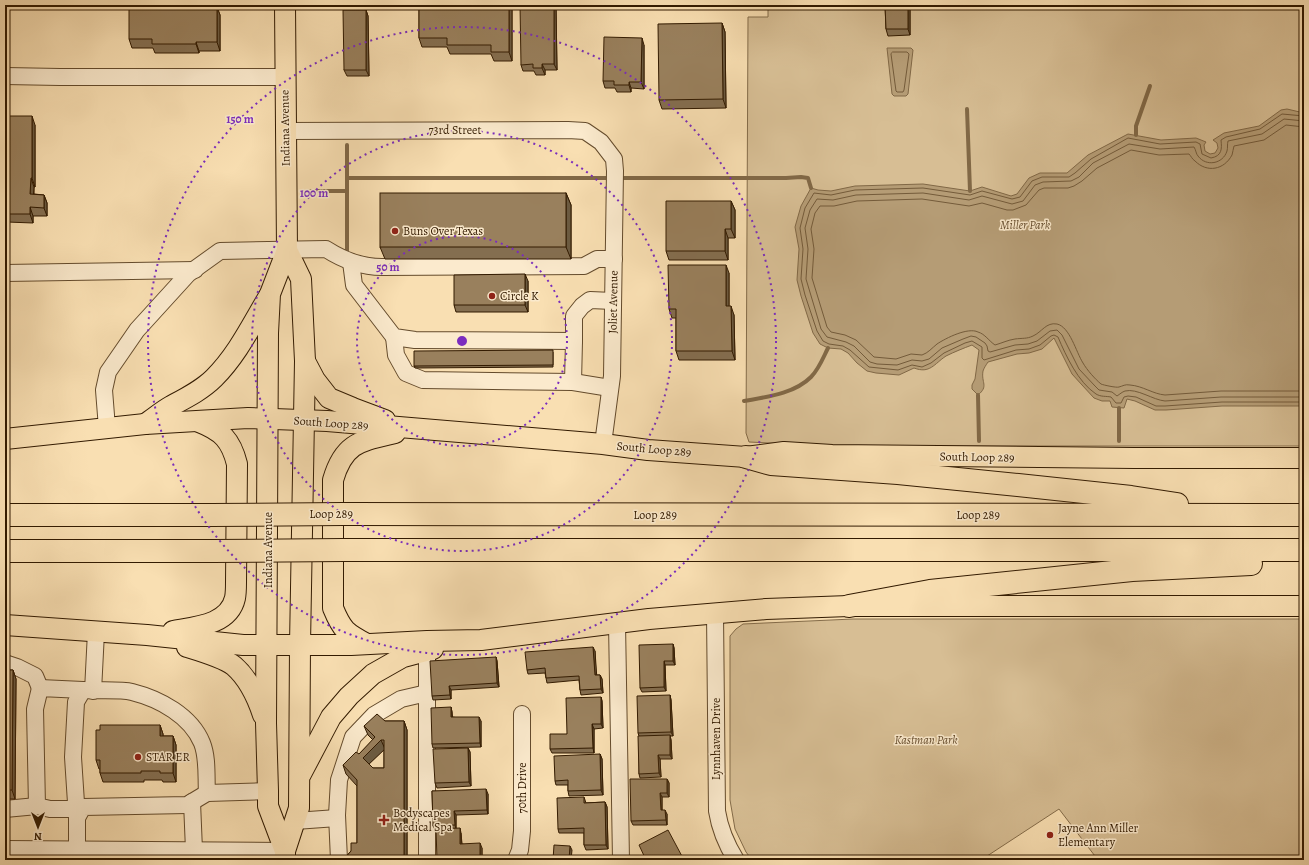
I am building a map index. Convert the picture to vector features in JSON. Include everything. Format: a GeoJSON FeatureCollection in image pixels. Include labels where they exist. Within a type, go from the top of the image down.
{"type":"FeatureCollection","features":[{"type":"Feature","properties":{"kind":"highway"},"geometry":{"type":"LineString","coordinates":[[746,457],[772,464],[960,479],[1131,497],[1254,515]]}},
{"type":"Feature","properties":{"kind":"highway","name":"Loop 289"},"geometry":{"type":"LineString","coordinates":[[5,515],[1304,515]]}},
{"type":"Feature","properties":{"kind":"highway"},"geometry":{"type":"LineString","coordinates":[[5,551],[1304,550]]}},
{"type":"Feature","properties":{"kind":"highway"},"geometry":{"type":"LineString","coordinates":[[849,606],[930,591],[1132,570],[1304,560]]}},
{"type":"Feature","properties":{"kind":"main road","name":"Indiana Avenue"},"geometry":{"type":"LineString","coordinates":[[284,5],[287,250],[270,294],[268,333],[269,419],[266,723],[268,806],[284,855]]}},
{"type":"Feature","properties":{"kind":"main road","name":"Indiana Avenue"},"geometry":{"type":"LineString","coordinates":[[284,855],[299,808],[303,420],[305,361],[301,279],[287,250]]}},
{"type":"Feature","properties":{"kind":"main road"},"geometry":{"type":"LineString","coordinates":[[145,424],[169,407],[192,395],[214,378],[242,342],[270,294]]}},
{"type":"Feature","properties":{"kind":"main road"},"geometry":{"type":"LineString","coordinates":[[305,361],[329,398],[411,429]]}},
{"type":"Feature","properties":{"kind":"main road","name":"South Loop 289"},"geometry":{"type":"LineString","coordinates":[[5,439],[145,424],[248,418],[303,420],[746,457],[784,452],[832,455],[1304,458]]}},
{"type":"Feature","properties":{"kind":"main road"},"geometry":{"type":"LineString","coordinates":[[147,636],[201,626],[214,622],[227,612],[235,599],[237,464],[230,443],[223,434],[198,421]]}},
{"type":"Feature","properties":{"kind":"main road"},"geometry":{"type":"LineString","coordinates":[[367,644],[350,635],[339,623],[333,608],[333,480],[337,466],[346,451],[364,441],[411,429]]}},
{"type":"Feature","properties":{"kind":"main road"},"geometry":{"type":"LineString","coordinates":[[299,778],[331,717],[349,696],[372,674],[404,657],[436,648],[481,640],[617,623],[766,609],[849,606],[1304,606]]}},
{"type":"Feature","properties":{"kind":"main road"},"geometry":{"type":"LineString","coordinates":[[5,625],[267,646],[481,640]]}},
{"type":"Feature","properties":{"kind":"main road"},"geometry":{"type":"LineString","coordinates":[[147,636],[180,644],[233,666],[246,680],[257,697],[266,723]]}},
{"type":"Feature","properties":{"kind":"street"},"geometry":{"type":"LineString","coordinates":[[5,76],[285,77]]}},
{"type":"Feature","properties":{"kind":"street","name":"73rd Street"},"geometry":{"type":"LineString","coordinates":[[285,131],[574,130],[585,131],[601,142],[614,159]]}},
{"type":"Feature","properties":{"kind":"street","name":"Joliet Avenue"},"geometry":{"type":"LineString","coordinates":[[603,444],[612,376],[614,159]]}},
{"type":"Feature","properties":{"kind":"street"},"geometry":{"type":"LineString","coordinates":[[107,428],[104,390],[108,372],[137,330],[188,274],[220,251],[326,249],[340,258],[371,267],[584,266],[597,259],[614,259]]}},
{"type":"Feature","properties":{"kind":"street"},"geometry":{"type":"LineString","coordinates":[[352,262],[354,285],[394,337],[396,355],[406,373],[423,380],[436,360]]}},
{"type":"Feature","properties":{"kind":"street"},"geometry":{"type":"LineString","coordinates":[[5,273],[195,270]]}},
{"type":"Feature","properties":{"kind":"street"},"geometry":{"type":"LineString","coordinates":[[573,382],[574,316],[582,306],[590,300],[613,301]]}},
{"type":"Feature","properties":{"kind":"street"},"geometry":{"type":"LineString","coordinates":[[394,337],[415,340],[436,360],[546,360],[574,341]]}},
{"type":"Feature","properties":{"kind":"street"},"geometry":{"type":"LineString","coordinates":[[436,360],[546,360],[573,382],[610,388]]}},
{"type":"Feature","properties":{"kind":"street","name":"Lynnhaven Drive"},"geometry":{"type":"LineString","coordinates":[[715,613],[717,811],[722,834],[736,860]]}},
{"type":"Feature","properties":{"kind":"street"},"geometry":{"type":"LineString","coordinates":[[617,623],[620,860]]}},
{"type":"Feature","properties":{"kind":"street"},"geometry":{"type":"LineString","coordinates":[[74,853],[77,814],[73,757],[76,702],[88,691],[96,632]]}},
{"type":"Feature","properties":{"kind":"street"},"geometry":{"type":"LineString","coordinates":[[427,650],[427,860]]}},
{"type":"Feature","properties":{"kind":"street"},"geometry":{"type":"LineString","coordinates":[[5,663],[35,676],[40,688],[35,709],[37,806]]}},
{"type":"Feature","properties":{"kind":"street"},"geometry":{"type":"LineString","coordinates":[[40,688],[132,692],[167,705],[192,725],[202,743],[205,756],[207,793]]}},
{"type":"Feature","properties":{"kind":"street"},"geometry":{"type":"LineString","coordinates":[[339,860],[337,818],[339,780],[353,737],[374,715],[401,699],[427,693]]}},
{"type":"Feature","properties":{"kind":"street","name":"70th Drive"},"geometry":{"type":"LineString","coordinates":[[516,860],[520,850],[522,831],[522,714]]}},
{"type":"Feature","properties":{"kind":"street"},"geometry":{"type":"LineString","coordinates":[[77,814],[84,806],[187,805],[207,793],[268,791]]}},
{"type":"Feature","properties":{"kind":"street"},"geometry":{"type":"LineString","coordinates":[[185,853],[192,802]]}},
{"type":"Feature","properties":{"kind":"street"},"geometry":{"type":"LineString","coordinates":[[5,809],[37,806],[77,814]]}},
{"type":"Feature","properties":{"kind":"street"},"geometry":{"type":"LineString","coordinates":[[295,821],[337,818]]}},
{"type":"Feature","properties":{"kind":"street"},"geometry":{"type":"LineString","coordinates":[[5,849],[74,853],[284,855]]}},
{"type":"Feature","properties":{"kind":"green space","name":"Miller Park"},"geometry":{"type":"Polygon","coordinates":[[[768,5],[1304,5],[1304,446],[833,446],[749,442],[746,433],[748,17],[768,17],[768,5]]]}},
{"type":"Feature","properties":{"kind":"green space","name":"Kastman Park"},"geometry":{"type":"Polygon","coordinates":[[[853,619],[1304,619],[1304,860],[1098,860],[1059,809],[981,860],[752,860],[746,852],[735,829],[730,800],[730,636],[743,624],[853,619]]]}},
{"type":"Feature","properties":{"kind":"water"},"geometry":{"type":"Polygon","coordinates":[[[887,48],[911,48],[913,50],[908,94],[906,96],[894,96],[892,94],[887,48]]]}},
{"type":"Feature","properties":{"kind":"water"},"geometry":{"type":"Polygon","coordinates":[[[1287,109],[1304,113],[1304,406],[1222,406],[1155,410],[1127,399],[1124,408],[1112,407],[1110,401],[1102,401],[1094,398],[1072,374],[1054,338],[1042,349],[988,362],[983,371],[984,387],[978,395],[972,389],[972,385],[975,379],[979,350],[972,345],[946,356],[928,369],[919,370],[914,368],[899,375],[867,371],[848,353],[841,349],[828,348],[820,344],[813,333],[797,280],[799,249],[795,227],[801,206],[811,188],[831,191],[855,186],[923,184],[970,191],[982,187],[1011,196],[1017,194],[1029,178],[1040,173],[1067,173],[1088,155],[1128,134],[1161,140],[1196,138],[1206,142],[1204,145],[1205,151],[1210,154],[1215,153],[1218,148],[1217,143],[1213,140],[1224,133],[1259,126],[1281,110],[1287,109]]]}},
{"type":"Feature","properties":{"kind":"building"},"geometry":{"type":"Polygon","coordinates":[[[419,5],[509,5],[509,52],[491,52],[491,45],[447,45],[447,38],[419,38],[419,5]]]}},
{"type":"Feature","properties":{"kind":"building"},"geometry":{"type":"Polygon","coordinates":[[[520,5],[554,5],[554,64],[542,64],[542,68],[533,68],[533,64],[521,65],[520,5]]]}},
{"type":"Feature","properties":{"kind":"building"},"geometry":{"type":"Polygon","coordinates":[[[885,5],[908,5],[908,29],[886,29],[885,5]]]}},
{"type":"Feature","properties":{"kind":"building"},"geometry":{"type":"Polygon","coordinates":[[[129,7],[217,7],[217,42],[196,42],[196,44],[152,44],[152,39],[129,39],[129,7]]]}},
{"type":"Feature","properties":{"kind":"building"},"geometry":{"type":"Polygon","coordinates":[[[343,10],[366,10],[366,70],[344,70],[343,10]]]}},
{"type":"Feature","properties":{"kind":"building"},"geometry":{"type":"Polygon","coordinates":[[[722,23],[723,99],[659,100],[658,24],[722,23]]]}},
{"type":"Feature","properties":{"kind":"building"},"geometry":{"type":"Polygon","coordinates":[[[604,37],[642,38],[641,82],[629,82],[629,85],[614,85],[614,81],[603,81],[604,37]]]}},
{"type":"Feature","properties":{"kind":"building"},"geometry":{"type":"Polygon","coordinates":[[[5,116],[32,116],[32,178],[30,194],[44,195],[44,208],[30,207],[30,214],[5,214],[5,116]]]}},
{"type":"Feature","properties":{"kind":"building"},"geometry":{"type":"Polygon","coordinates":[[[380,193],[566,193],[566,247],[380,247],[380,193]]]}},
{"type":"Feature","properties":{"kind":"building"},"geometry":{"type":"Polygon","coordinates":[[[666,201],[731,201],[731,229],[725,229],[725,251],[666,251],[666,201]]]}},
{"type":"Feature","properties":{"kind":"building"},"geometry":{"type":"Polygon","coordinates":[[[668,265],[726,265],[726,306],[731,306],[732,351],[676,351],[676,309],[669,309],[668,265]]]}},
{"type":"Feature","properties":{"kind":"building","name":"Circle K"},"geometry":{"type":"Polygon","coordinates":[[[525,274],[525,305],[454,305],[454,275],[525,274]]]}},
{"type":"Feature","properties":{"kind":"building"},"geometry":{"type":"Polygon","coordinates":[[[553,350],[553,365],[414,366],[414,351],[553,350]]]}},
{"type":"Feature","properties":{"kind":"building"},"geometry":{"type":"Polygon","coordinates":[[[673,644],[673,661],[664,661],[664,687],[640,688],[639,645],[673,644]]]}},
{"type":"Feature","properties":{"kind":"building"},"geometry":{"type":"Polygon","coordinates":[[[593,647],[595,675],[600,675],[601,689],[580,690],[579,676],[546,678],[545,668],[527,670],[525,652],[593,647]]]}},
{"type":"Feature","properties":{"kind":"building"},"geometry":{"type":"Polygon","coordinates":[[[496,657],[497,683],[449,686],[450,695],[432,696],[430,661],[496,657]]]}},
{"type":"Feature","properties":{"kind":"building"},"geometry":{"type":"Polygon","coordinates":[[[5,670],[13,670],[12,790],[5,790],[5,670]]]}},
{"type":"Feature","properties":{"kind":"building"},"geometry":{"type":"Polygon","coordinates":[[[670,695],[671,732],[638,733],[637,696],[670,695]]]}},
{"type":"Feature","properties":{"kind":"building"},"geometry":{"type":"Polygon","coordinates":[[[601,697],[601,724],[592,724],[593,748],[550,749],[550,734],[567,734],[566,698],[601,697]]]}},
{"type":"Feature","properties":{"kind":"building"},"geometry":{"type":"Polygon","coordinates":[[[451,707],[451,717],[479,717],[480,743],[432,744],[431,708],[451,707]]]}},
{"type":"Feature","properties":{"kind":"building","name":"Bodyscapes Medical Spa"},"geometry":{"type":"Polygon","coordinates":[[[377,714],[385,721],[404,721],[404,858],[344,859],[351,851],[351,843],[357,843],[357,780],[343,765],[356,752],[359,754],[375,737],[364,726],[377,714]],[[381,740],[363,758],[373,768],[384,768],[384,740],[381,740]]]}},
{"type":"Feature","properties":{"kind":"building","name":"STAR ER"},"geometry":{"type":"Polygon","coordinates":[[[100,725],[160,725],[160,736],[173,736],[173,773],[141,771],[141,773],[100,773],[100,760],[96,760],[96,730],[100,730],[100,725]]]}},
{"type":"Feature","properties":{"kind":"building"},"geometry":{"type":"Polygon","coordinates":[[[670,735],[670,755],[658,755],[659,773],[639,774],[638,736],[670,735]]]}},
{"type":"Feature","properties":{"kind":"building"},"geometry":{"type":"Polygon","coordinates":[[[468,748],[469,782],[435,783],[433,749],[468,748]]]}},
{"type":"Feature","properties":{"kind":"building"},"geometry":{"type":"Polygon","coordinates":[[[600,754],[601,790],[568,791],[568,780],[555,781],[554,756],[600,754]]]}},
{"type":"Feature","properties":{"kind":"building"},"geometry":{"type":"Polygon","coordinates":[[[630,779],[667,779],[667,793],[660,793],[661,810],[665,810],[666,820],[631,821],[630,779]]]}},
{"type":"Feature","properties":{"kind":"building"},"geometry":{"type":"Polygon","coordinates":[[[486,789],[487,810],[454,811],[455,825],[433,826],[432,791],[486,789]]]}},
{"type":"Feature","properties":{"kind":"building"},"geometry":{"type":"Polygon","coordinates":[[[584,797],[584,803],[605,802],[606,845],[584,845],[584,828],[558,829],[557,798],[584,797]]]}},
{"type":"Feature","properties":{"kind":"building"},"geometry":{"type":"Polygon","coordinates":[[[460,828],[460,844],[480,843],[480,860],[437,860],[436,829],[460,828]]]}},
{"type":"Feature","properties":{"kind":"building"},"geometry":{"type":"Polygon","coordinates":[[[668,830],[684,860],[646,860],[639,845],[668,830]]]}},
{"type":"Feature","properties":{"kind":"building"},"geometry":{"type":"Polygon","coordinates":[[[554,845],[570,846],[569,860],[553,860],[554,845]]]}},
{"type":"Feature","properties":{"kind":"waterway"},"geometry":{"type":"LineString","coordinates":[[1136,135],[1136,126],[1150,86]]}},
{"type":"Feature","properties":{"kind":"waterway"},"geometry":{"type":"LineString","coordinates":[[967,109],[970,191]]}},
{"type":"Feature","properties":{"kind":"waterway"},"geometry":{"type":"LineString","coordinates":[[347,145],[347,255]]}},
{"type":"Feature","properties":{"kind":"waterway"},"geometry":{"type":"LineString","coordinates":[[619,178],[801,177],[808,178],[811,188]]}},
{"type":"Feature","properties":{"kind":"waterway"},"geometry":{"type":"LineString","coordinates":[[347,178],[612,178]]}},
{"type":"Feature","properties":{"kind":"waterway"},"geometry":{"type":"LineString","coordinates":[[311,191],[347,191]]}},
{"type":"Feature","properties":{"kind":"waterway"},"geometry":{"type":"LineString","coordinates":[[744,401],[779,394],[804,383],[811,377],[821,363],[828,348]]}},
{"type":"Feature","properties":{"kind":"waterway"},"geometry":{"type":"LineString","coordinates":[[978,395],[979,441]]}},
{"type":"Feature","properties":{"kind":"waterway"},"geometry":{"type":"LineString","coordinates":[[1119,408],[1119,441]]}},
{"type":"Feature","properties":{"kind":"place","name":"Buns Over Texas"},"geometry":{"type":"Point","coordinates":[395,231]}},
{"type":"Feature","properties":{"kind":"place","name":"Circle K"},"geometry":{"type":"Point","coordinates":[492,296]}},
{"type":"Feature","properties":{"kind":"place","name":"STAR ER"},"geometry":{"type":"Point","coordinates":[138,757]}},
{"type":"Feature","properties":{"kind":"place","name":"Bodyscapes Medical Spa"},"geometry":{"type":"Point","coordinates":[384,820]}},
{"type":"Feature","properties":{"kind":"place","name":"Jayne Ann Miller Elementary"},"geometry":{"type":"Point","coordinates":[1050,835]}}]}
